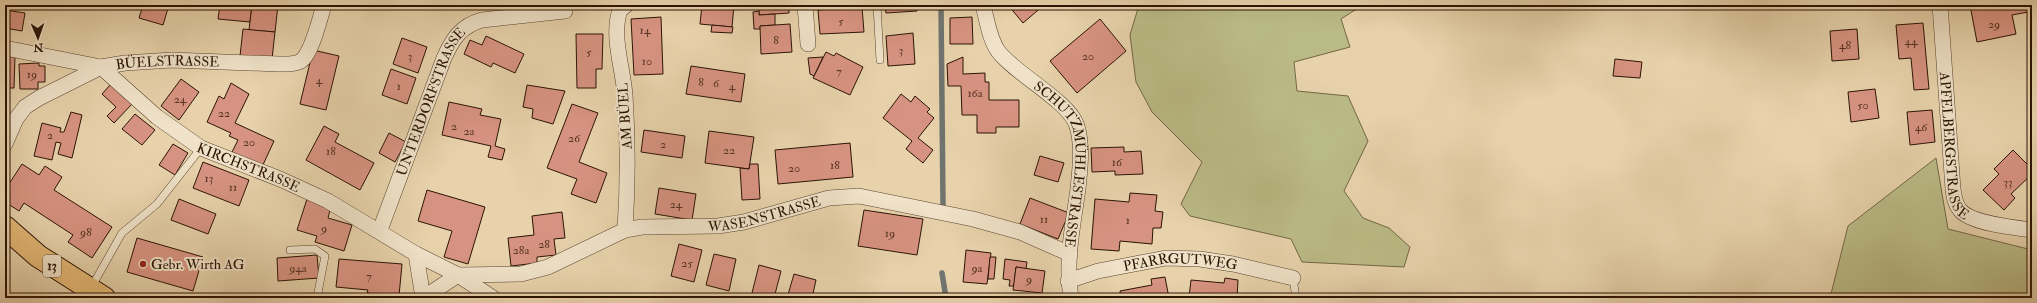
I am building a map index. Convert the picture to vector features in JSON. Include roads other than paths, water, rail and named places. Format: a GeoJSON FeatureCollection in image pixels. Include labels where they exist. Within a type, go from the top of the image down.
{"type":"FeatureCollection","features":[{"type":"Feature","properties":{"kind":"main road","name":"13"},"geometry":{"type":"LineString","coordinates":[[5,227],[38,256],[97,294]]}},
{"type":"Feature","properties":{"kind":"street","name":"BÜELSTRASSE"},"geometry":{"type":"LineString","coordinates":[[5,144],[16,119],[26,107],[39,98],[101,67],[125,63],[172,60],[292,64],[301,61],[309,50],[324,5]]}},
{"type":"Feature","properties":{"kind":"street","name":"AM BÜEL"},"geometry":{"type":"LineString","coordinates":[[625,230],[628,156],[625,93],[617,26],[620,10],[626,5]]}},
{"type":"Feature","properties":{"kind":"street"},"geometry":{"type":"LineString","coordinates":[[805,5],[808,44]]}},
{"type":"Feature","properties":{"kind":"street","name":"SCHUTZMÜHLESTRASSE"},"geometry":{"type":"LineString","coordinates":[[983,5],[993,40],[998,51],[1010,63],[1058,102],[1076,124],[1081,149],[1081,166],[1070,254],[1068,281],[1071,298]]}},
{"type":"Feature","properties":{"kind":"street","name":"APFELBERGSTRASSE"},"geometry":{"type":"LineString","coordinates":[[1940,5],[1952,190],[1955,203],[1960,211],[1966,216],[1982,221],[2032,230]]}},
{"type":"Feature","properties":{"kind":"street","name":"UNTERDORFSTRASSE"},"geometry":{"type":"LineString","coordinates":[[380,230],[444,58],[455,36],[470,24],[482,20],[565,11]]}},
{"type":"Feature","properties":{"kind":"street"},"geometry":{"type":"LineString","coordinates":[[5,48],[101,67]]}},
{"type":"Feature","properties":{"kind":"street","name":"KIRCHSTRASSE"},"geometry":{"type":"LineString","coordinates":[[101,67],[157,117],[201,148],[310,192],[380,230],[416,254],[458,275],[493,298]]}},
{"type":"Feature","properties":{"kind":"street","name":"WASENSTRASSE"},"geometry":{"type":"LineString","coordinates":[[458,275],[521,274],[548,267],[625,230],[655,226],[718,226],[744,222],[829,198],[859,196],[998,225],[1020,232],[1070,254]]}},
{"type":"Feature","properties":{"kind":"street"},"geometry":{"type":"LineString","coordinates":[[416,254],[423,298],[458,275]]}},
{"type":"Feature","properties":{"kind":"street","name":"PFARRGUTWEG"},"geometry":{"type":"LineString","coordinates":[[1068,281],[1098,271],[1166,258],[1200,259],[1233,264],[1293,278]]}},
{"type":"Feature","properties":{"kind":"lane"},"geometry":{"type":"LineString","coordinates":[[877,5],[880,60]]}},
{"type":"Feature","properties":{"kind":"lane"},"geometry":{"type":"LineString","coordinates":[[97,294],[122,233],[157,204],[201,148]]}},
{"type":"Feature","properties":{"kind":"lane"},"geometry":{"type":"LineString","coordinates":[[290,250],[315,249],[324,256],[316,298]]}},
{"type":"Feature","properties":{"kind":"lane"},"geometry":{"type":"LineString","coordinates":[[1293,278],[1296,298]]}},
{"type":"Feature","properties":{"kind":"waterway"},"geometry":{"type":"LineString","coordinates":[[941,5],[943,204]]}},
{"type":"Feature","properties":{"kind":"waterway"},"geometry":{"type":"LineString","coordinates":[[942,273],[946,298]]}},
{"type":"Feature","properties":{"kind":"place","name":"Gebr. Wirth AG"},"geometry":{"type":"Point","coordinates":[143,264]}}]}
